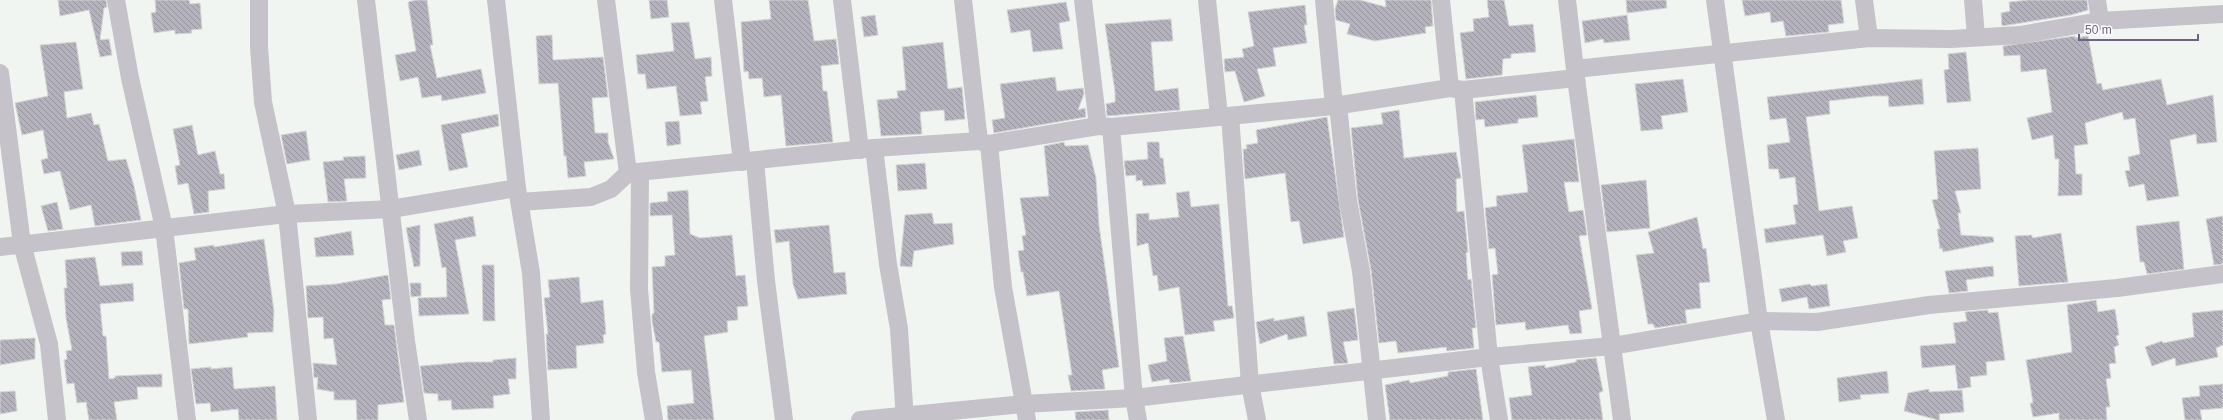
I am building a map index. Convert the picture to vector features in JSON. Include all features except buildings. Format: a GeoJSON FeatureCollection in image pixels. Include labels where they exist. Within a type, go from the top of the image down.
{"type":"FeatureCollection","features":[{"type":"Feature","properties":{"kind":"street"},"geometry":{"type":"LineString","coordinates":[[116,0],[164,228],[187,420]]}},
{"type":"Feature","properties":{"kind":"street"},"geometry":{"type":"LineString","coordinates":[[259,0],[259,47],[263,102],[287,214],[308,420]]}},
{"type":"Feature","properties":{"kind":"street"},"geometry":{"type":"LineString","coordinates":[[366,0],[406,341],[418,420]]}},
{"type":"Feature","properties":{"kind":"street"},"geometry":{"type":"LineString","coordinates":[[496,0],[519,195],[531,273],[541,420]]}},
{"type":"Feature","properties":{"kind":"street"},"geometry":{"type":"LineString","coordinates":[[606,0],[634,173],[639,289],[646,372],[654,420]]}},
{"type":"Feature","properties":{"kind":"street"},"geometry":{"type":"LineString","coordinates":[[723,0],[766,282],[784,420]]}},
{"type":"Feature","properties":{"kind":"street"},"geometry":{"type":"LineString","coordinates":[[842,0],[899,329],[905,418]]}},
{"type":"Feature","properties":{"kind":"street"},"geometry":{"type":"LineString","coordinates":[[963,0],[1003,287],[1025,412]]}},
{"type":"Feature","properties":{"kind":"street"},"geometry":{"type":"LineString","coordinates":[[1083,0],[1104,126],[1134,398],[1138,420]]}},
{"type":"Feature","properties":{"kind":"street"},"geometry":{"type":"LineString","coordinates":[[1207,0],[1225,116],[1250,384],[1258,420]]}},
{"type":"Feature","properties":{"kind":"street"},"geometry":{"type":"LineString","coordinates":[[1324,0],[1348,200],[1361,270],[1377,420]]}},
{"type":"Feature","properties":{"kind":"street"},"geometry":{"type":"LineString","coordinates":[[1441,0],[1457,89],[1489,357],[1499,420]]}},
{"type":"Feature","properties":{"kind":"street"},"geometry":{"type":"LineString","coordinates":[[1567,0],[1575,74],[1622,420]]}},
{"type":"Feature","properties":{"kind":"street"},"geometry":{"type":"LineString","coordinates":[[1715,0],[1721,55],[1759,320],[1776,420]]}},
{"type":"Feature","properties":{"kind":"street"},"geometry":{"type":"LineString","coordinates":[[1864,0],[1869,38]]}},
{"type":"Feature","properties":{"kind":"street"},"geometry":{"type":"LineString","coordinates":[[1973,0],[1976,36]]}},
{"type":"Feature","properties":{"kind":"street"},"geometry":{"type":"LineString","coordinates":[[2097,0],[2100,21]]}},
{"type":"Feature","properties":{"kind":"street"},"geometry":{"type":"LineString","coordinates":[[0,247],[287,214],[391,209],[519,195],[592,197],[610,189],[634,173],[867,149],[984,143],[1104,126],[1336,106],[1721,55],[1869,38],[1951,39],[2020,34],[2100,21],[2219,10]]}},
{"type":"Feature","properties":{"kind":"street"},"geometry":{"type":"LineString","coordinates":[[0,73],[22,244],[49,344],[57,420]]}},
{"type":"Feature","properties":{"kind":"street"},"geometry":{"type":"LineString","coordinates":[[860,420],[1025,412],[1250,384],[1489,357],[1612,346],[1759,320],[1817,322],[1929,305],[2117,288],[2223,274]]}}]}
